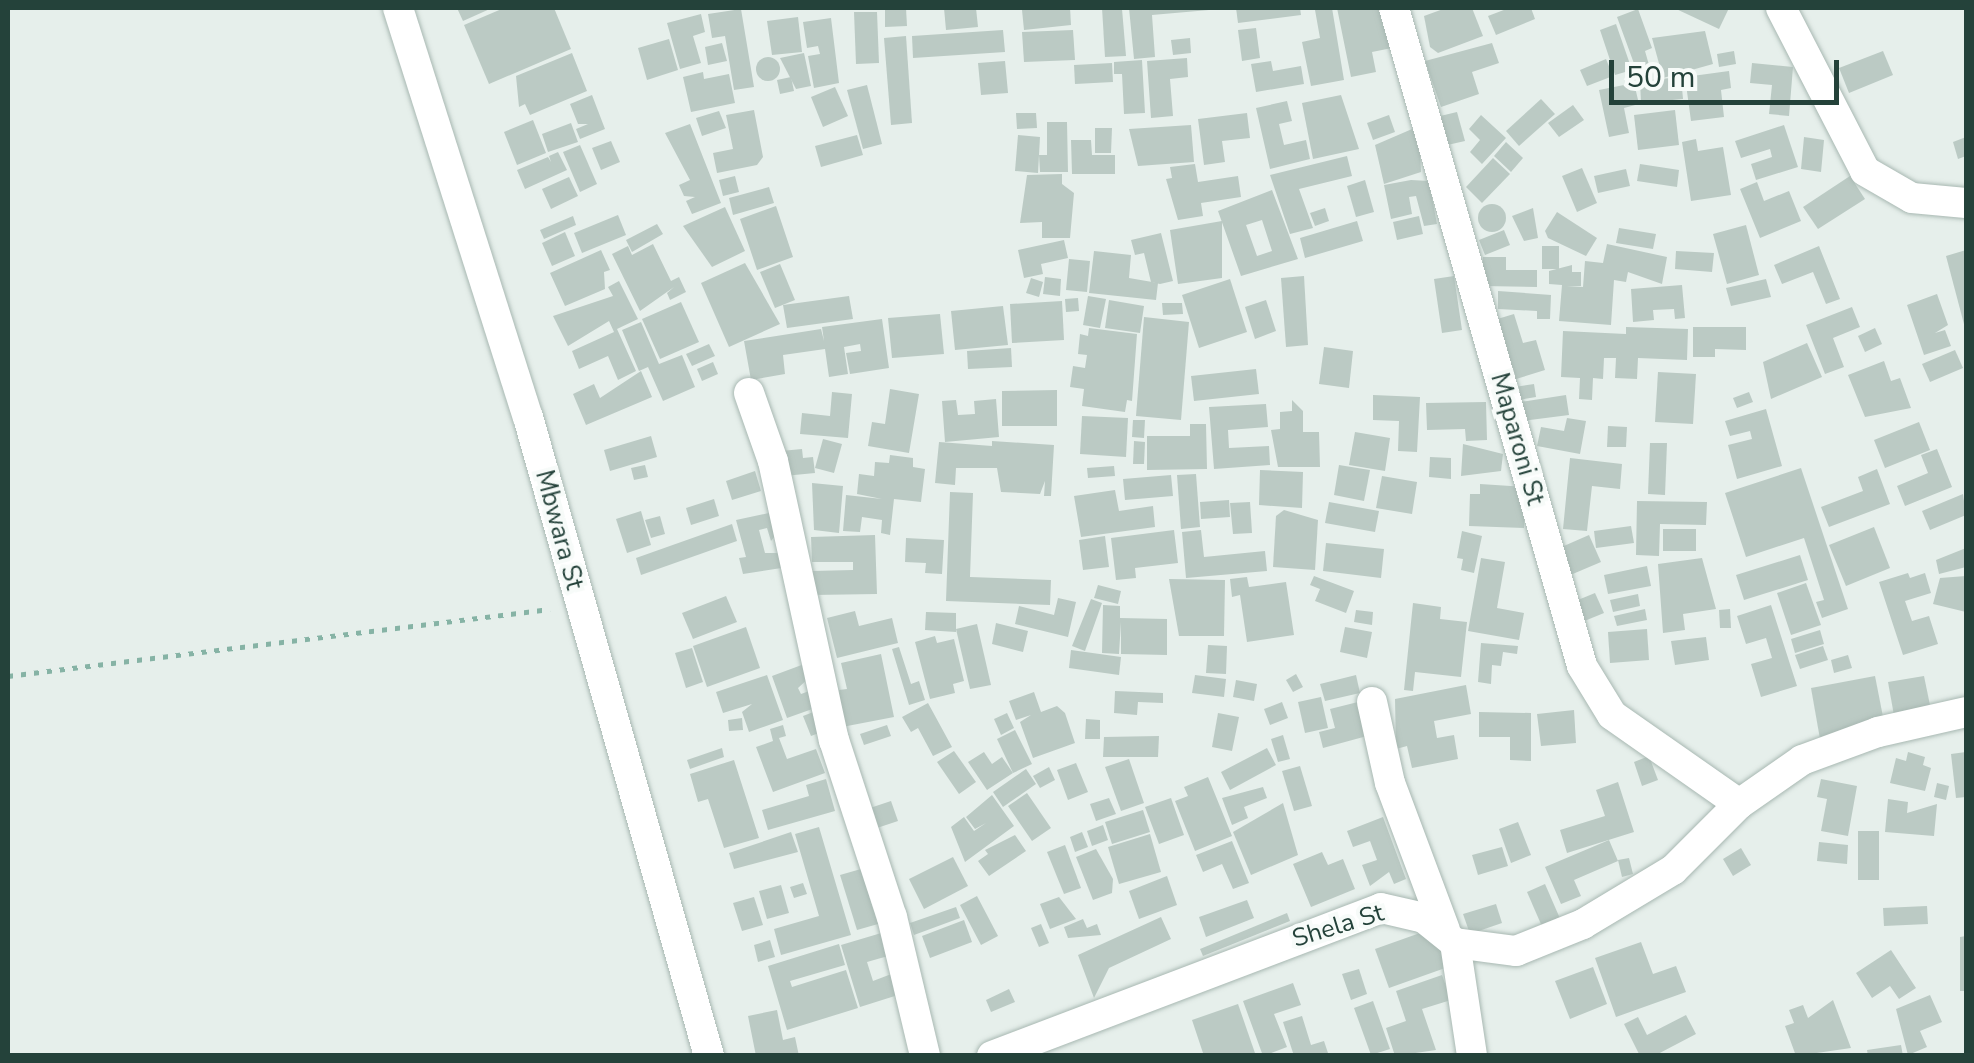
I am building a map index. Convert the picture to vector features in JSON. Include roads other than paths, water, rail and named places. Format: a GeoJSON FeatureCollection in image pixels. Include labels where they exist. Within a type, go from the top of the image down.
{"type":"FeatureCollection","features":[{"type":"Feature","properties":{"kind":"street","name":"Mbwara St"},"geometry":{"type":"LineString","coordinates":[[398,8],[528,417],[709,1056]]}},
{"type":"Feature","properties":{"kind":"street","name":"Maparoni St"},"geometry":{"type":"LineString","coordinates":[[1394,8],[1582,666],[1612,715],[1738,804]]}},
{"type":"Feature","properties":{"kind":"street"},"geometry":{"type":"LineString","coordinates":[[1781,8],[1865,172],[1912,198],[1966,203]]}},
{"type":"Feature","properties":{"kind":"street"},"geometry":{"type":"LineString","coordinates":[[749,393],[773,461],[834,740],[902,952],[924,1056]]}},
{"type":"Feature","properties":{"kind":"street"},"geometry":{"type":"LineString","coordinates":[[1372,702],[1390,783],[1450,937],[1472,1056]]}},
{"type":"Feature","properties":{"kind":"street","name":"Shela St"},"geometry":{"type":"LineString","coordinates":[[992,1056],[1353,915],[1394,908],[1450,937],[1516,951],[1583,924],[1673,870],[1738,804],[1802,760],[1878,732],[1966,712]]}}]}
